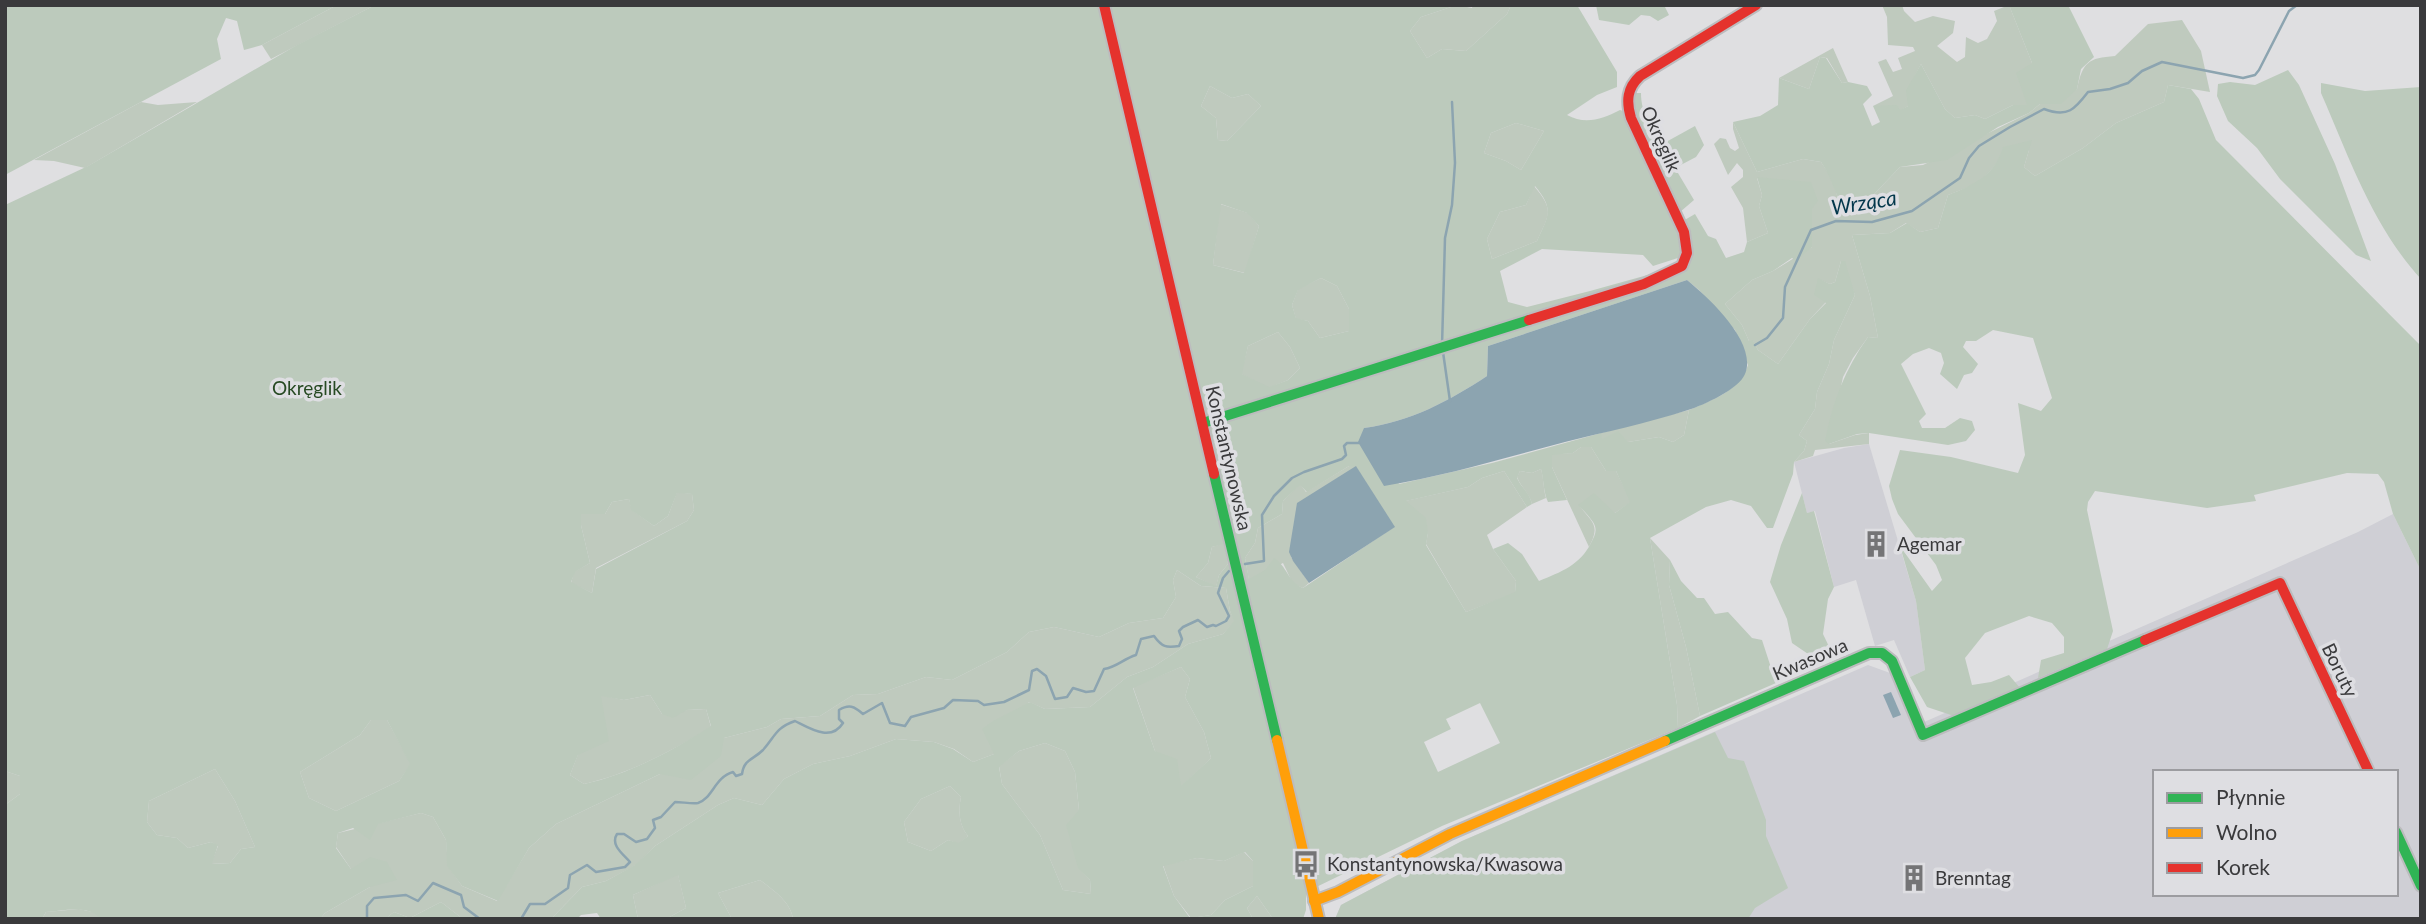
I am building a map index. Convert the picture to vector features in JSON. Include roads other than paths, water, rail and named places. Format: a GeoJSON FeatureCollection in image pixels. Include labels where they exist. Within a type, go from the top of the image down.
{"type":"FeatureCollection","features":[{"type":"Feature","properties":{"kind":"street","name":"Konstantynowska"},"geometry":{"type":"LineString","coordinates":[[1104,5],[1319,919]]}},
{"type":"Feature","properties":{"kind":"street","name":"Okręglik"},"geometry":{"type":"LineString","coordinates":[[1203,423],[1644,284],[1682,266],[1687,253],[1684,232],[1631,118],[1628,91],[1632,82],[1640,76],[1756,5]]}},
{"type":"Feature","properties":{"kind":"street","name":"Kwasowa"},"geometry":{"type":"LineString","coordinates":[[1314,901],[1338,892],[1450,834],[1869,653],[1882,653],[1892,661],[1923,735],[2280,583]]}},
{"type":"Feature","properties":{"kind":"street","name":"Boruty"},"geometry":{"type":"LineString","coordinates":[[2280,583],[2368,770]]}},
{"type":"Feature","properties":{"kind":"street"},"geometry":{"type":"LineString","coordinates":[[2398,836],[2421,886]]}},
{"type":"Feature","properties":{"kind":"water"},"geometry":{"type":"Polygon","coordinates":[[[1687,280],[1729,322],[1745,349],[1747,362],[1741,380],[1729,391],[1711,400],[1688,410],[1642,423],[1452,472],[1384,486],[1358,442],[1364,428],[1413,416],[1487,376],[1488,346],[1687,280]]]}},
{"type":"Feature","properties":{"kind":"water"},"geometry":{"type":"Polygon","coordinates":[[[1356,466],[1395,527],[1309,583],[1289,552],[1297,503],[1356,466]]]}},
{"type":"Feature","properties":{"kind":"water"},"geometry":{"type":"Polygon","coordinates":[[[1891,692],[1901,715],[1893,718],[1883,695],[1891,692]]]}},
{"type":"Feature","properties":{"kind":"waterway","name":"Wrząca"},"geometry":{"type":"LineString","coordinates":[[1755,345],[1767,338],[1783,318],[1785,287],[1811,230],[1836,221],[1872,222],[1912,211],[1960,178],[1969,158],[1979,146],[2010,127],[2044,109],[2059,113],[2070,110],[2088,92],[2128,83],[2142,71],[2162,62],[2243,78],[2255,75],[2289,11],[2297,5]]}},
{"type":"Feature","properties":{"kind":"waterway"},"geometry":{"type":"LineString","coordinates":[[1442,346],[1445,238],[1452,205],[1455,163],[1452,102]]}},
{"type":"Feature","properties":{"kind":"waterway"},"geometry":{"type":"LineString","coordinates":[[1443,352],[1450,401]]}},
{"type":"Feature","properties":{"kind":"waterway","name":"Wrząca"},"geometry":{"type":"LineString","coordinates":[[1245,564],[1264,561],[1262,515],[1274,496],[1292,478],[1342,459],[1346,455],[1344,446],[1347,443],[1359,443]]}},
{"type":"Feature","properties":{"kind":"waterway","name":"Wrząca"},"geometry":{"type":"LineString","coordinates":[[521,919],[530,904],[545,904],[568,888],[570,875],[587,865],[596,872],[625,867],[630,862],[616,846],[617,834],[624,834],[636,842],[647,839],[655,828],[653,820],[661,817],[675,802],[703,801],[722,778],[733,772],[736,776],[742,774],[747,762],[788,724],[795,721],[820,732],[833,732],[843,723],[839,719],[839,710],[851,707],[863,714],[882,703],[890,723],[905,726],[911,717],[944,708],[953,700],[978,701],[984,705],[1004,702],[1029,690],[1032,671],[1037,669],[1046,676],[1055,699],[1067,697],[1073,688],[1086,692],[1094,691],[1104,669],[1136,655],[1141,639],[1154,636],[1165,646],[1179,646],[1182,639],[1179,631],[1183,627],[1198,620],[1207,627],[1226,621],[1229,616],[1218,593],[1223,578],[1229,571]]}},
{"type":"Feature","properties":{"kind":"waterway","name":"Wrząca"},"geometry":{"type":"LineString","coordinates":[[362,919],[367,918],[367,906],[374,898],[406,895],[418,901],[433,883],[461,895],[464,907],[480,919]]}},
{"type":"Feature","properties":{"kind":"place","name":"Agemar"},"geometry":{"type":"Point","coordinates":[1876,544]}},
{"type":"Feature","properties":{"kind":"place","name":"Konstantynowska/Kwasowa"},"geometry":{"type":"Point","coordinates":[1306,864]}},
{"type":"Feature","properties":{"kind":"place","name":"Brenntag"},"geometry":{"type":"Point","coordinates":[1914,878]}}]}
